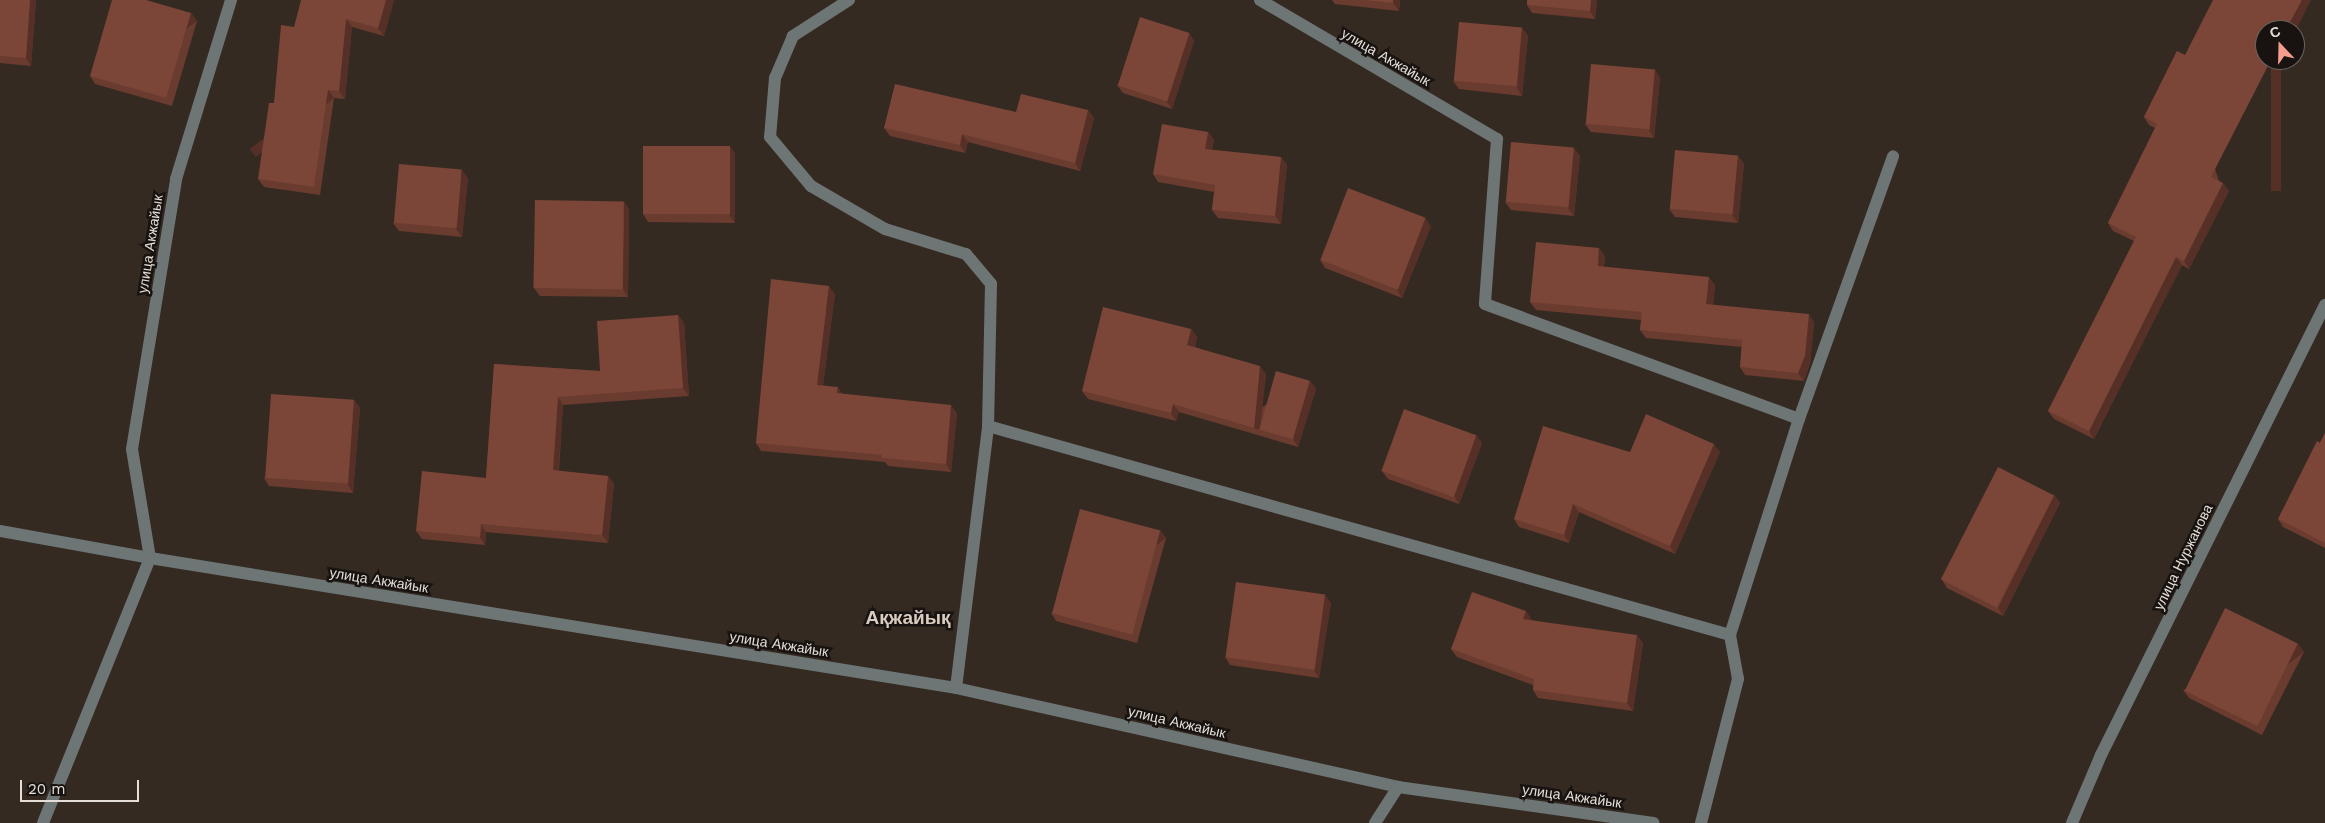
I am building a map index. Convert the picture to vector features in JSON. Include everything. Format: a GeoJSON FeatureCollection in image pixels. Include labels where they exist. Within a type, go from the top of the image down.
{"type":"FeatureCollection","features":[{"type":"Feature","properties":{"kind":"street","name":"улица Акжайык"},"geometry":{"type":"LineString","coordinates":[[150,558],[132,449],[176,179],[231,0]]}},
{"type":"Feature","properties":{"kind":"street"},"geometry":{"type":"LineString","coordinates":[[849,0],[793,36],[775,78],[770,137],[811,186],[885,229],[966,254],[991,284],[988,426],[956,688]]}},
{"type":"Feature","properties":{"kind":"street","name":"улица Акжайык"},"geometry":{"type":"LineString","coordinates":[[1260,0],[1498,139],[1485,304],[1799,419]]}},
{"type":"Feature","properties":{"kind":"street"},"geometry":{"type":"LineString","coordinates":[[1701,823],[1738,678],[1730,635],[1799,419],[1893,156]]}},
{"type":"Feature","properties":{"kind":"street","name":"улица Нуржанова"},"geometry":{"type":"LineString","coordinates":[[2072,823],[2101,755],[2325,306]]}},
{"type":"Feature","properties":{"kind":"street"},"geometry":{"type":"LineString","coordinates":[[988,426],[1730,635]]}},
{"type":"Feature","properties":{"kind":"street","name":"улица Акжайык"},"geometry":{"type":"LineString","coordinates":[[0,532],[150,558],[956,688],[1398,787],[1653,823]]}},
{"type":"Feature","properties":{"kind":"street"},"geometry":{"type":"LineString","coordinates":[[43,823],[150,558]]}},
{"type":"Feature","properties":{"kind":"street"},"geometry":{"type":"LineString","coordinates":[[1375,823],[1398,787]]}},
{"type":"Feature","properties":{"kind":"building"},"geometry":{"type":"Polygon","coordinates":[[[0,0],[30,0],[26,58],[0,56],[0,0]]]}},
{"type":"Feature","properties":{"kind":"building"},"geometry":{"type":"Polygon","coordinates":[[[112,0],[146,0],[191,13],[166,98],[90,76],[112,0]]]}},
{"type":"Feature","properties":{"kind":"building"},"geometry":{"type":"Polygon","coordinates":[[[301,0],[386,0],[378,28],[346,19],[339,91],[328,90],[314,187],[258,179],[269,103],[274,103],[281,25],[294,27],[301,0]]]}},
{"type":"Feature","properties":{"kind":"building"},"geometry":{"type":"Polygon","coordinates":[[[1364,0],[1393,0],[1393,3],[1364,0]]]}},
{"type":"Feature","properties":{"kind":"building"},"geometry":{"type":"Polygon","coordinates":[[[1527,0],[1591,0],[1590,11],[1527,5],[1527,0]]]}},
{"type":"Feature","properties":{"kind":"building"},"geometry":{"type":"Polygon","coordinates":[[[2213,0],[2302,0],[2291,20],[2255,20],[2255,70],[2266,70],[2211,177],[2223,183],[2184,261],[2176,257],[2089,431],[2048,411],[2136,237],[2108,223],[2157,124],[2144,117],[2177,51],[2185,55],[2213,0]]]}},
{"type":"Feature","properties":{"kind":"building"},"geometry":{"type":"Polygon","coordinates":[[[1140,17],[1189,33],[1167,102],[1118,85],[1140,17]]]}},
{"type":"Feature","properties":{"kind":"building"},"geometry":{"type":"Polygon","coordinates":[[[1459,22],[1522,27],[1517,86],[1454,81],[1459,22]]]}},
{"type":"Feature","properties":{"kind":"building"},"geometry":{"type":"Polygon","coordinates":[[[1591,64],[1655,70],[1650,129],[1586,124],[1591,64]]]}},
{"type":"Feature","properties":{"kind":"building"},"geometry":{"type":"Polygon","coordinates":[[[895,84],[1016,112],[1021,94],[1088,110],[1075,163],[962,134],[960,145],[884,128],[895,84]]]}},
{"type":"Feature","properties":{"kind":"building"},"geometry":{"type":"Polygon","coordinates":[[[1162,124],[1208,132],[1205,149],[1281,157],[1275,216],[1212,210],[1215,185],[1153,174],[1162,124]]]}},
{"type":"Feature","properties":{"kind":"building"},"geometry":{"type":"Polygon","coordinates":[[[1511,142],[1574,147],[1569,207],[1506,202],[1511,142]]]}},
{"type":"Feature","properties":{"kind":"building"},"geometry":{"type":"Polygon","coordinates":[[[643,146],[730,146],[730,214],[643,214],[643,146]]]}},
{"type":"Feature","properties":{"kind":"building"},"geometry":{"type":"Polygon","coordinates":[[[1675,150],[1738,155],[1733,214],[1670,209],[1675,150]]]}},
{"type":"Feature","properties":{"kind":"building"},"geometry":{"type":"Polygon","coordinates":[[[399,164],[462,169],[457,228],[394,223],[399,164]]]}},
{"type":"Feature","properties":{"kind":"building"},"geometry":{"type":"Polygon","coordinates":[[[1348,188],[1425,218],[1398,290],[1320,260],[1348,188]]]}},
{"type":"Feature","properties":{"kind":"building"},"geometry":{"type":"Polygon","coordinates":[[[535,200],[624,202],[622,290],[533,288],[535,200]]]}},
{"type":"Feature","properties":{"kind":"building"},"geometry":{"type":"Polygon","coordinates":[[[1536,242],[1599,248],[1598,266],[1709,277],[1706,304],[1809,314],[1805,356],[1798,373],[1740,367],[1742,340],[1640,330],[1642,312],[1530,302],[1536,242]]]}},
{"type":"Feature","properties":{"kind":"building"},"geometry":{"type":"Polygon","coordinates":[[[771,279],[829,286],[817,385],[838,387],[837,393],[951,405],[946,464],[882,458],[882,455],[756,443],[771,279]]]}},
{"type":"Feature","properties":{"kind":"building"},"geometry":{"type":"Polygon","coordinates":[[[1103,307],[1191,329],[1187,345],[1260,366],[1254,428],[1173,404],[1171,413],[1082,391],[1103,307]]]}},
{"type":"Feature","properties":{"kind":"building"},"geometry":{"type":"Polygon","coordinates":[[[678,315],[683,388],[558,397],[553,470],[608,476],[602,535],[481,524],[480,537],[416,531],[422,471],[486,478],[494,364],[600,371],[597,321],[678,315]]]}},
{"type":"Feature","properties":{"kind":"building"},"geometry":{"type":"Polygon","coordinates":[[[1276,371],[1310,381],[1293,439],[1259,430],[1276,371]]]}},
{"type":"Feature","properties":{"kind":"building"},"geometry":{"type":"Polygon","coordinates":[[[271,394],[354,400],[348,484],[265,478],[271,394]]]}},
{"type":"Feature","properties":{"kind":"building"},"geometry":{"type":"Polygon","coordinates":[[[1404,409],[1476,435],[1454,497],[1381,471],[1404,409]]]}},
{"type":"Feature","properties":{"kind":"building"},"geometry":{"type":"Polygon","coordinates":[[[1646,414],[1714,444],[1670,546],[1573,504],[1564,535],[1514,519],[1543,426],[1630,452],[1646,414]]]}},
{"type":"Feature","properties":{"kind":"building"},"geometry":{"type":"Polygon","coordinates":[[[2325,433],[2325,543],[2278,519],[2317,441],[2320,443],[2325,433]]]}},
{"type":"Feature","properties":{"kind":"building"},"geometry":{"type":"Polygon","coordinates":[[[1998,467],[2054,496],[1997,608],[1941,579],[1998,467]]]}},
{"type":"Feature","properties":{"kind":"building"},"geometry":{"type":"Polygon","coordinates":[[[1080,509],[1160,530],[1132,635],[1052,613],[1080,509]]]}},
{"type":"Feature","properties":{"kind":"building"},"geometry":{"type":"Polygon","coordinates":[[[1236,582],[1325,595],[1315,670],[1225,657],[1236,582]]]}},
{"type":"Feature","properties":{"kind":"building"},"geometry":{"type":"Polygon","coordinates":[[[1472,592],[1526,611],[1523,619],[1637,635],[1627,703],[1533,690],[1534,679],[1451,649],[1472,592]]]}},
{"type":"Feature","properties":{"kind":"building"},"geometry":{"type":"Polygon","coordinates":[[[2225,608],[2298,644],[2257,726],[2185,691],[2225,608]]]}},
{"type":"Feature","properties":{"kind":"district","name":"Ақжайық"},"geometry":{"type":"Point","coordinates":[908,618]}}]}
